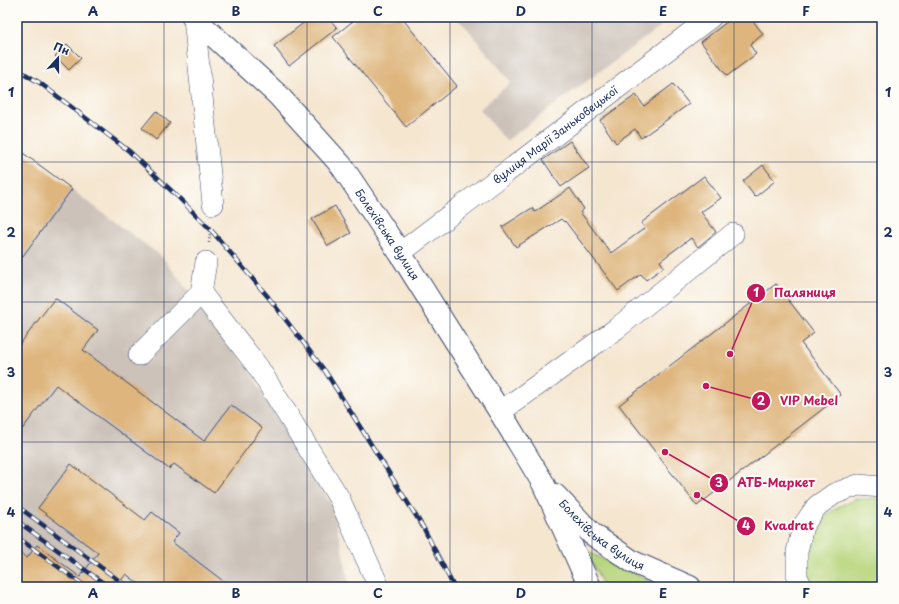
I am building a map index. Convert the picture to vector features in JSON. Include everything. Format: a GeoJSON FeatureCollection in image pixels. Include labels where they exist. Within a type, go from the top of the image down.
{"type":"FeatureCollection","features":[{"type":"Feature","properties":{"kind":"main road","name":"Болехівська вулиця"},"geometry":{"type":"LineString","coordinates":[[194,18],[278,94],[341,165],[400,253],[543,483],[590,587]]}},
{"type":"Feature","properties":{"kind":"main road","name":"Болехівська вулиця"},"geometry":{"type":"LineString","coordinates":[[543,483],[592,534],[633,562],[690,587]]}},
{"type":"Feature","properties":{"kind":"street","name":"вулиця Марії Заньковецької"},"geometry":{"type":"LineString","coordinates":[[400,253],[711,17]]}},
{"type":"Feature","properties":{"kind":"street"},"geometry":{"type":"LineString","coordinates":[[194,18],[213,204]]}},
{"type":"Feature","properties":{"kind":"street"},"geometry":{"type":"LineString","coordinates":[[500,412],[616,329],[733,234]]}},
{"type":"Feature","properties":{"kind":"street"},"geometry":{"type":"LineString","coordinates":[[139,355],[201,293],[206,262]]}},
{"type":"Feature","properties":{"kind":"street"},"geometry":{"type":"LineString","coordinates":[[201,293],[258,367],[339,498],[379,587]]}},
{"type":"Feature","properties":{"kind":"street"},"geometry":{"type":"LineString","coordinates":[[802,587],[797,577],[797,552],[803,526],[817,506],[834,494],[858,485],[882,487]]}},
{"type":"Feature","properties":{"kind":"path"},"geometry":{"type":"LineString","coordinates":[[206,262],[213,204]]}},
{"type":"Feature","properties":{"kind":"shaded area"},"geometry":{"type":"Polygon","coordinates":[[[455,17],[673,17],[506,141],[480,109],[511,82],[467,28],[455,17]]]}},
{"type":"Feature","properties":{"kind":"shaded area"},"geometry":{"type":"Polygon","coordinates":[[[17,149],[162,257],[248,368],[333,507],[350,587],[17,587],[17,149]]]}},
{"type":"Feature","properties":{"kind":"green space"},"geometry":{"type":"Polygon","coordinates":[[[855,499],[882,499],[882,587],[810,587],[806,570],[807,552],[813,534],[823,518],[838,507],[855,499]]]}},
{"type":"Feature","properties":{"kind":"green space"},"geometry":{"type":"Polygon","coordinates":[[[586,551],[663,587],[604,587],[586,551]]]}},
{"type":"Feature","properties":{"kind":"building"},"geometry":{"type":"Polygon","coordinates":[[[311,17],[328,17],[337,28],[289,66],[274,46],[311,17]]]}},
{"type":"Feature","properties":{"kind":"building"},"geometry":{"type":"Polygon","coordinates":[[[358,17],[401,17],[457,86],[406,127],[333,37],[358,17]]]}},
{"type":"Feature","properties":{"kind":"building"},"geometry":{"type":"Polygon","coordinates":[[[733,17],[750,17],[763,34],[750,45],[756,54],[727,76],[701,42],[733,17]]]}},
{"type":"Feature","properties":{"kind":"building"},"geometry":{"type":"Polygon","coordinates":[[[67,44],[81,58],[69,70],[55,56],[67,44]]]}},
{"type":"Feature","properties":{"kind":"building"},"geometry":{"type":"Polygon","coordinates":[[[673,84],[689,104],[641,138],[635,129],[616,143],[600,120],[636,95],[644,106],[673,84]]]}},
{"type":"Feature","properties":{"kind":"building"},"geometry":{"type":"Polygon","coordinates":[[[156,111],[170,123],[156,140],[142,128],[156,111]]]}},
{"type":"Feature","properties":{"kind":"building"},"geometry":{"type":"Polygon","coordinates":[[[570,141],[589,168],[561,187],[543,160],[570,141]]]}},
{"type":"Feature","properties":{"kind":"building"},"geometry":{"type":"Polygon","coordinates":[[[23,153],[72,189],[17,264],[17,162],[23,153]]]}},
{"type":"Feature","properties":{"kind":"building"},"geometry":{"type":"Polygon","coordinates":[[[763,165],[775,181],[755,197],[743,181],[763,165]]]}},
{"type":"Feature","properties":{"kind":"building"},"geometry":{"type":"Polygon","coordinates":[[[704,176],[721,198],[701,212],[716,232],[698,247],[691,238],[660,261],[664,267],[646,280],[641,274],[618,291],[565,221],[564,222],[561,219],[516,247],[502,227],[532,208],[535,212],[570,188],[584,209],[580,212],[611,253],[645,228],[641,223],[704,176]]]}},
{"type":"Feature","properties":{"kind":"building"},"geometry":{"type":"Polygon","coordinates":[[[335,206],[351,233],[328,246],[312,219],[335,206]]]}},
{"type":"Feature","properties":{"kind":"building"},"geometry":{"type":"Polygon","coordinates":[[[776,284],[814,333],[801,343],[841,395],[697,506],[619,405],[776,284]]]}},
{"type":"Feature","properties":{"kind":"building"},"geometry":{"type":"Polygon","coordinates":[[[55,298],[98,330],[83,350],[204,441],[231,405],[262,428],[214,493],[174,464],[169,469],[56,385],[17,436],[17,348],[55,298]]]}},
{"type":"Feature","properties":{"kind":"building"},"geometry":{"type":"Polygon","coordinates":[[[71,464],[145,520],[152,512],[179,533],[172,542],[231,587],[143,587],[126,574],[116,587],[17,587],[17,551],[27,558],[37,545],[80,577],[98,553],[38,508],[71,464]]]}},
{"type":"Feature","properties":{"kind":"railway"},"geometry":{"type":"LineString","coordinates":[[17,69],[40,83],[129,151],[211,230],[269,298],[325,371],[423,527],[454,587]]}},
{"type":"Feature","properties":{"kind":"railway"},"geometry":{"type":"LineString","coordinates":[[17,506],[128,587]]}},
{"type":"Feature","properties":{"kind":"railway"},"geometry":{"type":"LineString","coordinates":[[17,521],[109,587]]}},
{"type":"Feature","properties":{"kind":"railway"},"geometry":{"type":"LineString","coordinates":[[17,537],[86,587]]}},
{"type":"Feature","properties":{"kind":"place","name":"Паляниця"},"geometry":{"type":"Point","coordinates":[730,354]}},
{"type":"Feature","properties":{"kind":"place","name":"VIP Mebel"},"geometry":{"type":"Point","coordinates":[706,386]}},
{"type":"Feature","properties":{"kind":"place","name":"АТБ-Маркет"},"geometry":{"type":"Point","coordinates":[665,452]}},
{"type":"Feature","properties":{"kind":"place","name":"Kvadrat"},"geometry":{"type":"Point","coordinates":[697,495]}}]}
